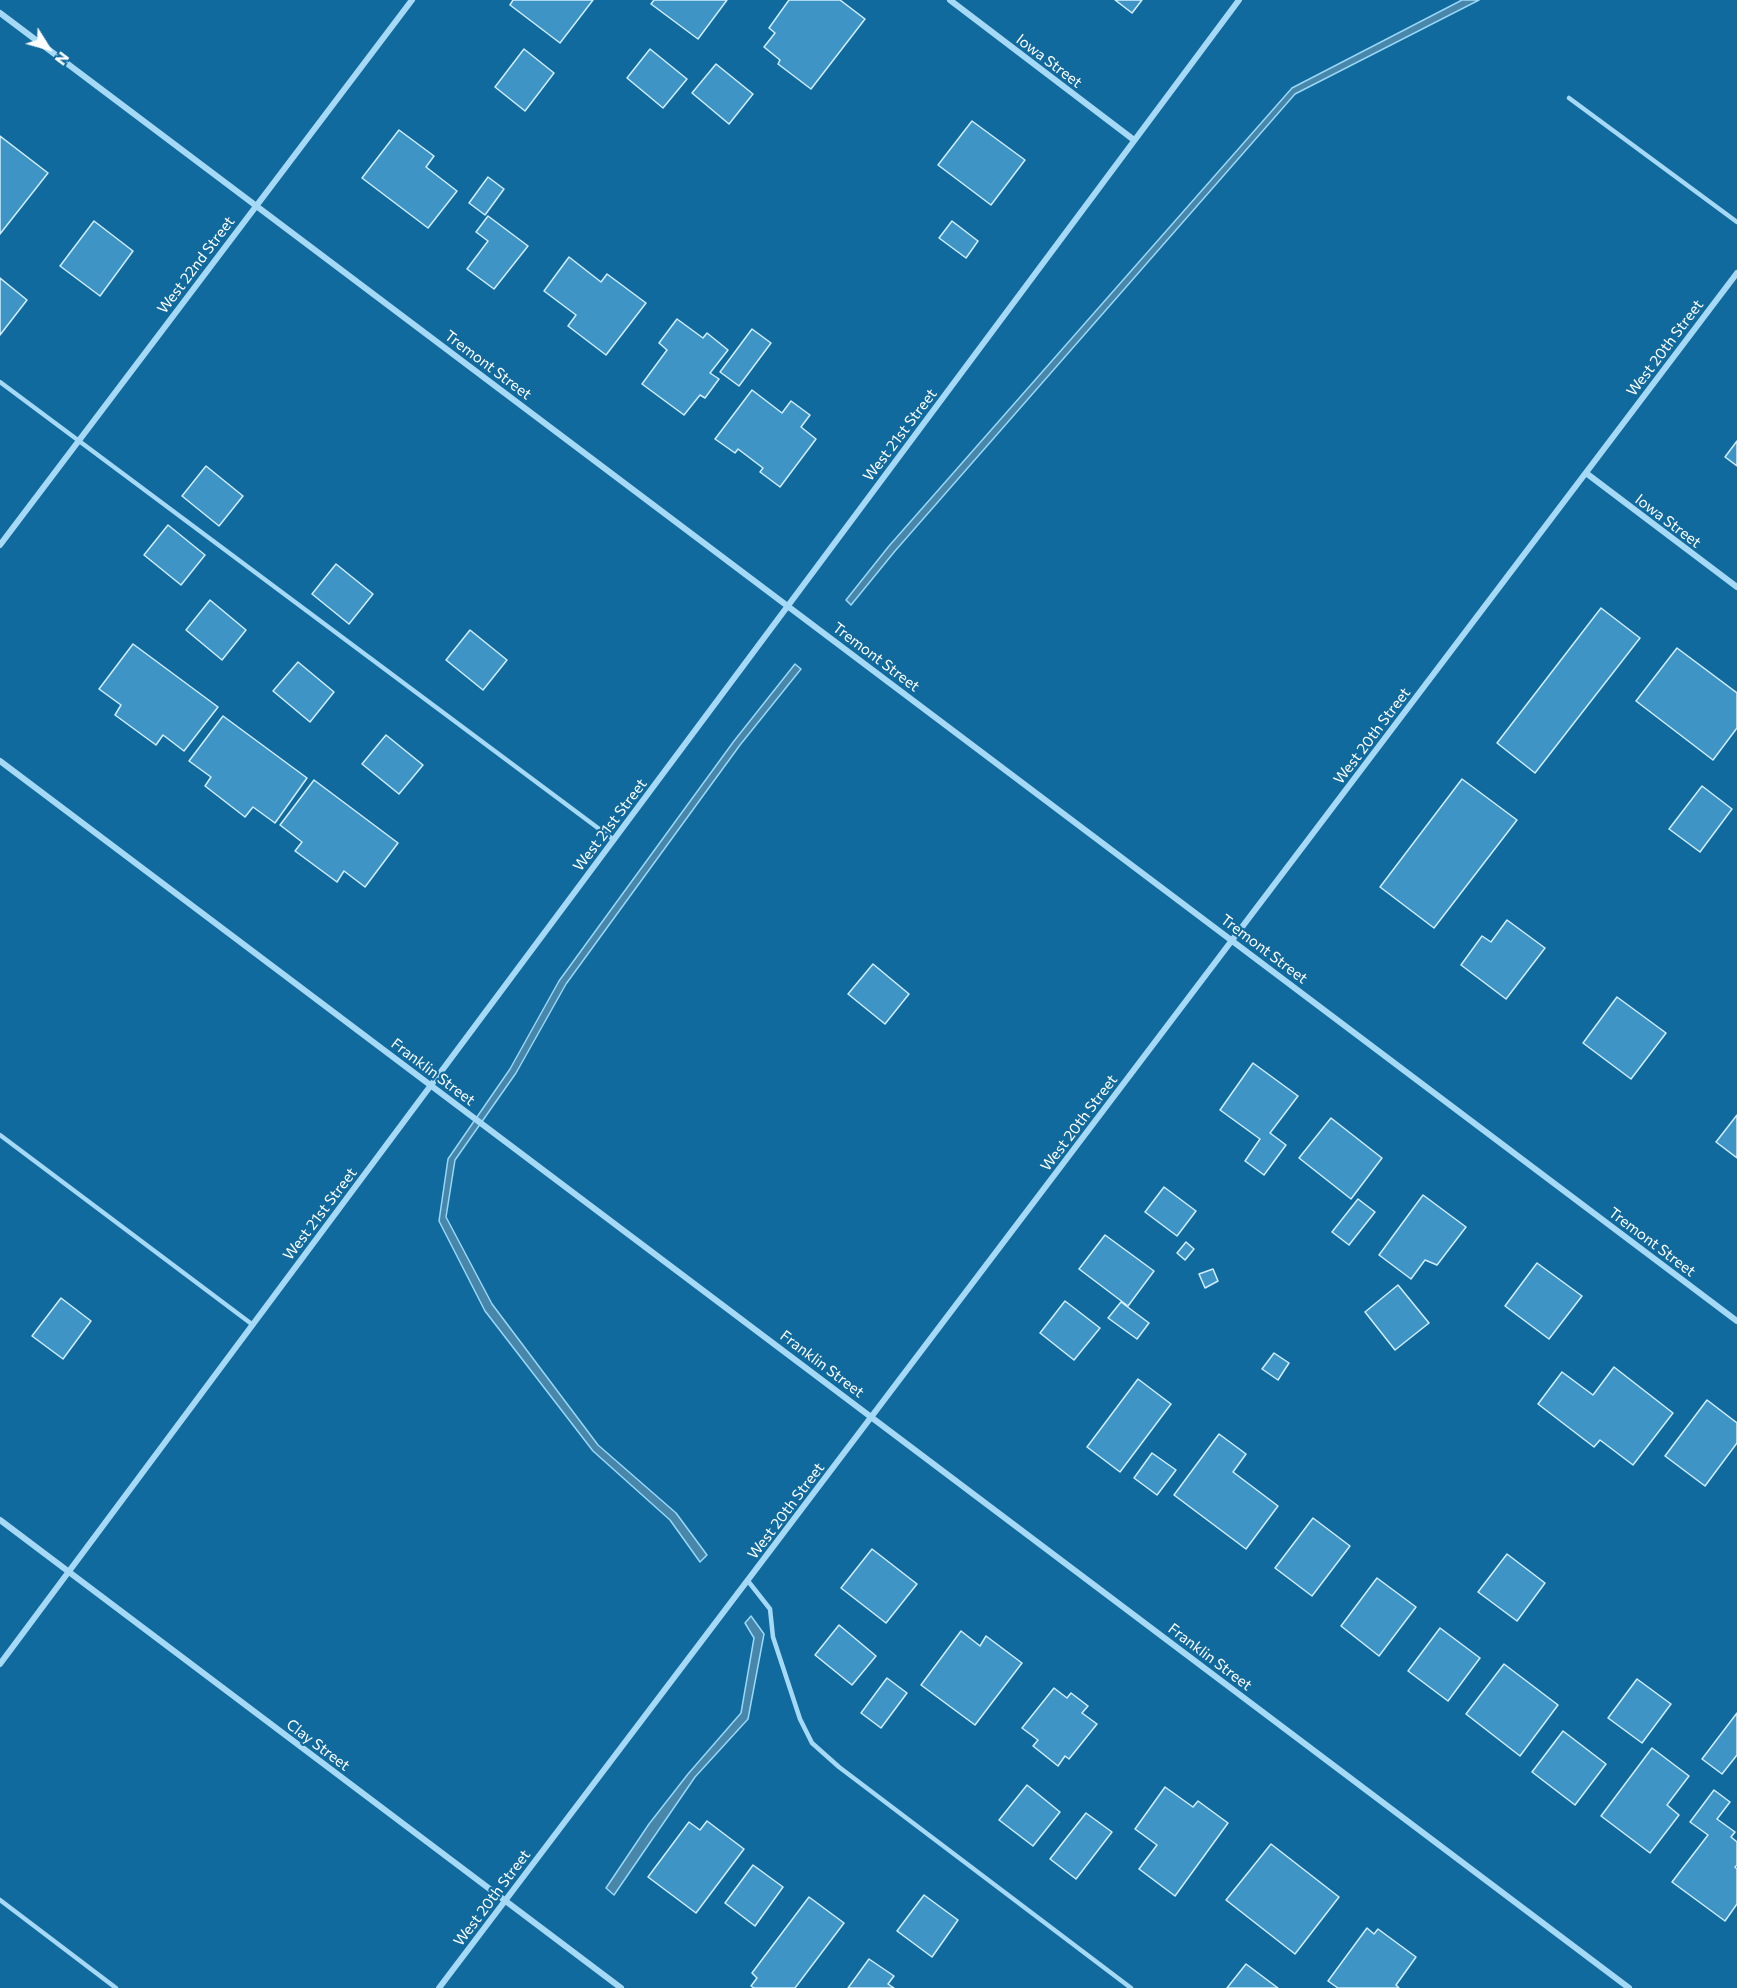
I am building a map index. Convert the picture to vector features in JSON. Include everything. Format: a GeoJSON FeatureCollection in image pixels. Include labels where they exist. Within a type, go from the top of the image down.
{"type":"FeatureCollection","features":[{"type":"Feature","properties":{"kind":"street","name":"West 22nd Street"},"geometry":{"type":"LineString","coordinates":[[0,545],[412,0]]}},
{"type":"Feature","properties":{"kind":"street","name":"Iowa Street"},"geometry":{"type":"LineString","coordinates":[[950,0],[1134,140]]}},
{"type":"Feature","properties":{"kind":"street","name":"West 21st Street"},"geometry":{"type":"LineString","coordinates":[[0,1664],[1239,0]]}},
{"type":"Feature","properties":{"kind":"street","name":"Tremont Street"},"geometry":{"type":"LineString","coordinates":[[0,13],[1737,1321]]}},
{"type":"Feature","properties":{"kind":"street","name":"West 20th Street"},"geometry":{"type":"LineString","coordinates":[[440,1988],[1737,273]]}},
{"type":"Feature","properties":{"kind":"street","name":"Iowa Street"},"geometry":{"type":"LineString","coordinates":[[1586,473],[1737,587]]}},
{"type":"Feature","properties":{"kind":"street","name":"Franklin Street"},"geometry":{"type":"LineString","coordinates":[[0,761],[1629,1988]]}},
{"type":"Feature","properties":{"kind":"street","name":"Clay Street"},"geometry":{"type":"LineString","coordinates":[[0,1520],[621,1988]]}},
{"type":"Feature","properties":{"kind":"lane"},"geometry":{"type":"LineString","coordinates":[[1569,98],[1737,222]]}},
{"type":"Feature","properties":{"kind":"lane"},"geometry":{"type":"LineString","coordinates":[[0,382],[614,840]]}},
{"type":"Feature","properties":{"kind":"lane"},"geometry":{"type":"LineString","coordinates":[[0,1135],[253,1325]]}},
{"type":"Feature","properties":{"kind":"lane"},"geometry":{"type":"LineString","coordinates":[[747,1581],[770,1609],[773,1637],[800,1719],[812,1743],[839,1767],[1131,1988]]}},
{"type":"Feature","properties":{"kind":"lane"},"geometry":{"type":"LineString","coordinates":[[0,1900],[116,1988]]}},
{"type":"Feature","properties":{"kind":"water"},"geometry":{"type":"Polygon","coordinates":[[[1462,0],[1479,0],[1295,94],[895,551],[851,605],[846,600],[889,546],[1292,88],[1462,0]]]}},
{"type":"Feature","properties":{"kind":"water"},"geometry":{"type":"Polygon","coordinates":[[[795,664],[801,669],[740,745],[566,984],[516,1073],[455,1160],[446,1217],[492,1304],[598,1445],[676,1513],[707,1555],[700,1562],[670,1520],[593,1451],[485,1311],[439,1221],[448,1159],[510,1069],[559,981],[734,741],[795,664]]]}},
{"type":"Feature","properties":{"kind":"water"},"geometry":{"type":"Polygon","coordinates":[[[751,1616],[764,1634],[748,1719],[695,1777],[614,1895],[606,1888],[649,1824],[688,1774],[741,1713],[754,1638],[745,1623],[751,1616]]]}},
{"type":"Feature","properties":{"kind":"building"},"geometry":{"type":"Polygon","coordinates":[[[513,0],[593,0],[560,43],[510,5],[513,0]]]}},
{"type":"Feature","properties":{"kind":"building"},"geometry":{"type":"Polygon","coordinates":[[[654,0],[727,0],[698,39],[651,4],[654,0]]]}},
{"type":"Feature","properties":{"kind":"building"},"geometry":{"type":"Polygon","coordinates":[[[789,0],[840,0],[865,19],[811,89],[778,64],[780,60],[764,47],[775,33],[769,28],[789,0]]]}},
{"type":"Feature","properties":{"kind":"building"},"geometry":{"type":"Polygon","coordinates":[[[1115,0],[1142,0],[1132,13],[1115,0]]]}},
{"type":"Feature","properties":{"kind":"building"},"geometry":{"type":"Polygon","coordinates":[[[524,49],[554,73],[525,111],[495,87],[524,49]]]}},
{"type":"Feature","properties":{"kind":"building"},"geometry":{"type":"Polygon","coordinates":[[[650,49],[687,79],[663,108],[627,78],[650,49]]]}},
{"type":"Feature","properties":{"kind":"building"},"geometry":{"type":"Polygon","coordinates":[[[716,64],[753,94],[729,124],[692,93],[716,64]]]}},
{"type":"Feature","properties":{"kind":"building"},"geometry":{"type":"Polygon","coordinates":[[[972,121],[1025,160],[991,205],[938,165],[972,121]]]}},
{"type":"Feature","properties":{"kind":"building"},"geometry":{"type":"Polygon","coordinates":[[[399,130],[434,156],[426,167],[457,191],[428,228],[362,178],[399,130]]]}},
{"type":"Feature","properties":{"kind":"building"},"geometry":{"type":"Polygon","coordinates":[[[0,136],[48,173],[0,234],[0,136]]]}},
{"type":"Feature","properties":{"kind":"building"},"geometry":{"type":"Polygon","coordinates":[[[488,177],[504,189],[485,215],[469,203],[488,177]]]}},
{"type":"Feature","properties":{"kind":"building"},"geometry":{"type":"Polygon","coordinates":[[[488,216],[528,246],[494,289],[467,269],[488,241],[476,232],[488,216]]]}},
{"type":"Feature","properties":{"kind":"building"},"geometry":{"type":"Polygon","coordinates":[[[94,221],[133,251],[100,296],[60,266],[94,221]]]}},
{"type":"Feature","properties":{"kind":"building"},"geometry":{"type":"Polygon","coordinates":[[[952,221],[978,241],[966,258],[939,238],[952,221]]]}},
{"type":"Feature","properties":{"kind":"building"},"geometry":{"type":"Polygon","coordinates":[[[569,257],[601,282],[607,274],[646,303],[606,355],[568,326],[576,315],[544,291],[569,257]]]}},
{"type":"Feature","properties":{"kind":"building"},"geometry":{"type":"Polygon","coordinates":[[[0,278],[27,300],[0,335],[0,278]]]}},
{"type":"Feature","properties":{"kind":"building"},"geometry":{"type":"Polygon","coordinates":[[[677,319],[703,338],[707,333],[728,350],[710,373],[719,379],[705,398],[700,395],[684,415],[642,384],[667,350],[659,343],[677,319]]]}},
{"type":"Feature","properties":{"kind":"building"},"geometry":{"type":"Polygon","coordinates":[[[752,329],[771,343],[739,386],[720,372],[752,329]]]}},
{"type":"Feature","properties":{"kind":"building"},"geometry":{"type":"Polygon","coordinates":[[[752,390],[782,413],[791,401],[810,415],[801,427],[816,439],[780,487],[760,472],[763,468],[738,449],[735,453],[715,439],[752,390]]]}},
{"type":"Feature","properties":{"kind":"building"},"geometry":{"type":"Polygon","coordinates":[[[1737,441],[1737,466],[1725,457],[1737,441]]]}},
{"type":"Feature","properties":{"kind":"building"},"geometry":{"type":"Polygon","coordinates":[[[206,466],[243,496],[219,526],[182,496],[206,466]]]}},
{"type":"Feature","properties":{"kind":"building"},"geometry":{"type":"Polygon","coordinates":[[[168,525],[205,555],[181,585],[144,555],[168,525]]]}},
{"type":"Feature","properties":{"kind":"building"},"geometry":{"type":"Polygon","coordinates":[[[336,564],[373,594],[349,624],[312,594],[336,564]]]}},
{"type":"Feature","properties":{"kind":"building"},"geometry":{"type":"Polygon","coordinates":[[[210,600],[246,630],[222,660],[186,630],[210,600]]]}},
{"type":"Feature","properties":{"kind":"building"},"geometry":{"type":"Polygon","coordinates":[[[1601,608],[1640,638],[1535,773],[1497,743],[1601,608]]]}},
{"type":"Feature","properties":{"kind":"building"},"geometry":{"type":"Polygon","coordinates":[[[470,630],[507,660],[483,690],[446,660],[470,630]]]}},
{"type":"Feature","properties":{"kind":"building"},"geometry":{"type":"Polygon","coordinates":[[[133,644],[218,707],[184,751],[163,735],[156,745],[115,715],[121,705],[99,689],[133,644]]]}},
{"type":"Feature","properties":{"kind":"building"},"geometry":{"type":"Polygon","coordinates":[[[1677,648],[1737,693],[1737,728],[1713,760],[1636,701],[1677,648]]]}},
{"type":"Feature","properties":{"kind":"building"},"geometry":{"type":"Polygon","coordinates":[[[298,662],[334,692],[310,722],[273,691],[298,662]]]}},
{"type":"Feature","properties":{"kind":"building"},"geometry":{"type":"Polygon","coordinates":[[[223,716],[307,778],[275,823],[253,807],[245,817],[205,786],[211,777],[189,761],[223,716]]]}},
{"type":"Feature","properties":{"kind":"building"},"geometry":{"type":"Polygon","coordinates":[[[386,735],[423,765],[399,794],[362,764],[386,735]]]}},
{"type":"Feature","properties":{"kind":"building"},"geometry":{"type":"Polygon","coordinates":[[[1462,779],[1517,820],[1434,928],[1380,887],[1462,779]]]}},
{"type":"Feature","properties":{"kind":"building"},"geometry":{"type":"Polygon","coordinates":[[[314,780],[398,843],[365,887],[344,871],[337,882],[295,851],[302,842],[280,825],[314,780]]]}},
{"type":"Feature","properties":{"kind":"building"},"geometry":{"type":"Polygon","coordinates":[[[1702,786],[1732,809],[1700,852],[1669,829],[1702,786]]]}},
{"type":"Feature","properties":{"kind":"building"},"geometry":{"type":"Polygon","coordinates":[[[1507,920],[1545,948],[1506,999],[1461,965],[1482,936],[1491,942],[1507,920]]]}},
{"type":"Feature","properties":{"kind":"building"},"geometry":{"type":"Polygon","coordinates":[[[873,964],[909,994],[885,1024],[848,994],[873,964]]]}},
{"type":"Feature","properties":{"kind":"building"},"geometry":{"type":"Polygon","coordinates":[[[1617,997],[1666,1033],[1631,1079],[1583,1043],[1617,997]]]}},
{"type":"Feature","properties":{"kind":"building"},"geometry":{"type":"Polygon","coordinates":[[[1253,1063],[1298,1096],[1270,1133],[1286,1145],[1264,1175],[1245,1161],[1260,1139],[1220,1110],[1253,1063]]]}},
{"type":"Feature","properties":{"kind":"building"},"geometry":{"type":"Polygon","coordinates":[[[1737,1115],[1737,1158],[1716,1142],[1737,1115]]]}},
{"type":"Feature","properties":{"kind":"building"},"geometry":{"type":"Polygon","coordinates":[[[1331,1118],[1382,1158],[1351,1199],[1299,1158],[1331,1118]]]}},
{"type":"Feature","properties":{"kind":"building"},"geometry":{"type":"Polygon","coordinates":[[[1164,1187],[1196,1211],[1177,1236],[1145,1212],[1164,1187]]]}},
{"type":"Feature","properties":{"kind":"building"},"geometry":{"type":"Polygon","coordinates":[[[1423,1195],[1466,1227],[1437,1265],[1425,1260],[1411,1279],[1379,1255],[1423,1195]]]}},
{"type":"Feature","properties":{"kind":"building"},"geometry":{"type":"Polygon","coordinates":[[[1358,1199],[1375,1212],[1349,1245],[1332,1232],[1358,1199]]]}},
{"type":"Feature","properties":{"kind":"building"},"geometry":{"type":"Polygon","coordinates":[[[1105,1235],[1154,1271],[1128,1306],[1079,1269],[1105,1235]]]}},
{"type":"Feature","properties":{"kind":"building"},"geometry":{"type":"Polygon","coordinates":[[[1186,1242],[1194,1249],[1185,1260],[1177,1253],[1186,1242]]]}},
{"type":"Feature","properties":{"kind":"building"},"geometry":{"type":"Polygon","coordinates":[[[1537,1263],[1582,1296],[1549,1339],[1505,1306],[1537,1263]]]}},
{"type":"Feature","properties":{"kind":"building"},"geometry":{"type":"Polygon","coordinates":[[[1213,1269],[1218,1281],[1205,1288],[1199,1274],[1213,1269]]]}},
{"type":"Feature","properties":{"kind":"building"},"geometry":{"type":"Polygon","coordinates":[[[1398,1285],[1429,1323],[1395,1350],[1365,1312],[1398,1285]]]}},
{"type":"Feature","properties":{"kind":"building"},"geometry":{"type":"Polygon","coordinates":[[[61,1298],[91,1321],[63,1359],[32,1336],[61,1298]]]}},
{"type":"Feature","properties":{"kind":"building"},"geometry":{"type":"Polygon","coordinates":[[[1065,1301],[1100,1328],[1074,1360],[1040,1333],[1065,1301]]]}},
{"type":"Feature","properties":{"kind":"building"},"geometry":{"type":"Polygon","coordinates":[[[1121,1302],[1149,1323],[1137,1339],[1108,1318],[1121,1302]]]}},
{"type":"Feature","properties":{"kind":"building"},"geometry":{"type":"Polygon","coordinates":[[[1274,1353],[1289,1363],[1278,1380],[1262,1369],[1274,1353]]]}},
{"type":"Feature","properties":{"kind":"building"},"geometry":{"type":"Polygon","coordinates":[[[1614,1367],[1673,1413],[1633,1465],[1600,1440],[1594,1447],[1538,1404],[1562,1372],[1593,1395],[1614,1367]]]}},
{"type":"Feature","properties":{"kind":"building"},"geometry":{"type":"Polygon","coordinates":[[[1138,1379],[1171,1404],[1120,1472],[1087,1447],[1138,1379]]]}},
{"type":"Feature","properties":{"kind":"building"},"geometry":{"type":"Polygon","coordinates":[[[1707,1400],[1737,1423],[1737,1443],[1705,1486],[1665,1456],[1707,1400]]]}},
{"type":"Feature","properties":{"kind":"building"},"geometry":{"type":"Polygon","coordinates":[[[1219,1434],[1246,1454],[1233,1472],[1278,1506],[1246,1549],[1174,1495],[1219,1434]]]}},
{"type":"Feature","properties":{"kind":"building"},"geometry":{"type":"Polygon","coordinates":[[[1152,1453],[1176,1470],[1157,1495],[1134,1478],[1152,1453]]]}},
{"type":"Feature","properties":{"kind":"building"},"geometry":{"type":"Polygon","coordinates":[[[1313,1518],[1350,1546],[1312,1596],[1275,1568],[1313,1518]]]}},
{"type":"Feature","properties":{"kind":"building"},"geometry":{"type":"Polygon","coordinates":[[[872,1549],[917,1584],[886,1623],[841,1588],[872,1549]]]}},
{"type":"Feature","properties":{"kind":"building"},"geometry":{"type":"Polygon","coordinates":[[[1507,1554],[1545,1583],[1517,1621],[1478,1592],[1507,1554]]]}},
{"type":"Feature","properties":{"kind":"building"},"geometry":{"type":"Polygon","coordinates":[[[1377,1578],[1416,1607],[1379,1656],[1341,1626],[1377,1578]]]}},
{"type":"Feature","properties":{"kind":"building"},"geometry":{"type":"Polygon","coordinates":[[[839,1625],[876,1656],[852,1685],[815,1655],[839,1625]]]}},
{"type":"Feature","properties":{"kind":"building"},"geometry":{"type":"Polygon","coordinates":[[[1440,1628],[1480,1658],[1448,1701],[1408,1671],[1440,1628]]]}},
{"type":"Feature","properties":{"kind":"building"},"geometry":{"type":"Polygon","coordinates":[[[961,1631],[980,1646],[986,1636],[1022,1663],[975,1725],[921,1685],[961,1631]]]}},
{"type":"Feature","properties":{"kind":"building"},"geometry":{"type":"Polygon","coordinates":[[[1504,1664],[1558,1705],[1520,1756],[1466,1714],[1504,1664]]]}},
{"type":"Feature","properties":{"kind":"building"},"geometry":{"type":"Polygon","coordinates":[[[887,1678],[907,1693],[881,1728],[861,1713],[887,1678]]]}},
{"type":"Feature","properties":{"kind":"building"},"geometry":{"type":"Polygon","coordinates":[[[1637,1679],[1671,1704],[1642,1743],[1608,1718],[1637,1679]]]}},
{"type":"Feature","properties":{"kind":"building"},"geometry":{"type":"Polygon","coordinates":[[[1054,1688],[1067,1698],[1071,1693],[1088,1706],[1082,1713],[1097,1724],[1069,1759],[1065,1756],[1058,1766],[1033,1746],[1038,1740],[1022,1728],[1054,1688]]]}},
{"type":"Feature","properties":{"kind":"building"},"geometry":{"type":"Polygon","coordinates":[[[1737,1713],[1737,1755],[1722,1774],[1702,1759],[1737,1713]]]}},
{"type":"Feature","properties":{"kind":"building"},"geometry":{"type":"Polygon","coordinates":[[[1563,1731],[1606,1764],[1575,1805],[1532,1772],[1563,1731]]]}},
{"type":"Feature","properties":{"kind":"building"},"geometry":{"type":"Polygon","coordinates":[[[1652,1748],[1689,1776],[1667,1805],[1679,1815],[1650,1853],[1601,1816],[1652,1748]]]}},
{"type":"Feature","properties":{"kind":"building"},"geometry":{"type":"Polygon","coordinates":[[[1027,1785],[1060,1812],[1033,1846],[999,1820],[1027,1785]]]}},
{"type":"Feature","properties":{"kind":"building"},"geometry":{"type":"Polygon","coordinates":[[[1165,1787],[1193,1807],[1198,1801],[1228,1823],[1175,1896],[1139,1869],[1157,1845],[1135,1829],[1165,1787]]]}},
{"type":"Feature","properties":{"kind":"building"},"geometry":{"type":"Polygon","coordinates":[[[1714,1790],[1730,1802],[1717,1819],[1735,1832],[1731,1837],[1737,1842],[1737,1865],[1735,1867],[1737,1869],[1737,1904],[1725,1921],[1672,1882],[1708,1835],[1690,1822],[1714,1790]]]}},
{"type":"Feature","properties":{"kind":"building"},"geometry":{"type":"Polygon","coordinates":[[[1086,1813],[1112,1832],[1076,1879],[1050,1859],[1086,1813]]]}},
{"type":"Feature","properties":{"kind":"building"},"geometry":{"type":"Polygon","coordinates":[[[707,1821],[744,1849],[696,1913],[648,1877],[689,1822],[700,1830],[707,1821]]]}},
{"type":"Feature","properties":{"kind":"building"},"geometry":{"type":"Polygon","coordinates":[[[1271,1844],[1339,1897],[1295,1954],[1226,1900],[1271,1844]]]}},
{"type":"Feature","properties":{"kind":"building"},"geometry":{"type":"Polygon","coordinates":[[[753,1865],[783,1887],[755,1926],[725,1903],[753,1865]]]}},
{"type":"Feature","properties":{"kind":"building"},"geometry":{"type":"Polygon","coordinates":[[[924,1895],[958,1920],[932,1957],[897,1931],[924,1895]]]}},
{"type":"Feature","properties":{"kind":"building"},"geometry":{"type":"Polygon","coordinates":[[[809,1897],[844,1923],[795,1988],[754,1988],[751,1986],[757,1978],[752,1973],[809,1897]]]}},
{"type":"Feature","properties":{"kind":"building"},"geometry":{"type":"Polygon","coordinates":[[[1367,1928],[1374,1934],[1378,1929],[1416,1957],[1396,1985],[1399,1988],[1338,1988],[1328,1981],[1367,1928]]]}},
{"type":"Feature","properties":{"kind":"building"},"geometry":{"type":"Polygon","coordinates":[[[869,1959],[894,1976],[888,1984],[894,1988],[848,1988],[869,1959]]]}},
{"type":"Feature","properties":{"kind":"building"},"geometry":{"type":"Polygon","coordinates":[[[1246,1964],[1278,1988],[1227,1988],[1246,1964]]]}}]}
